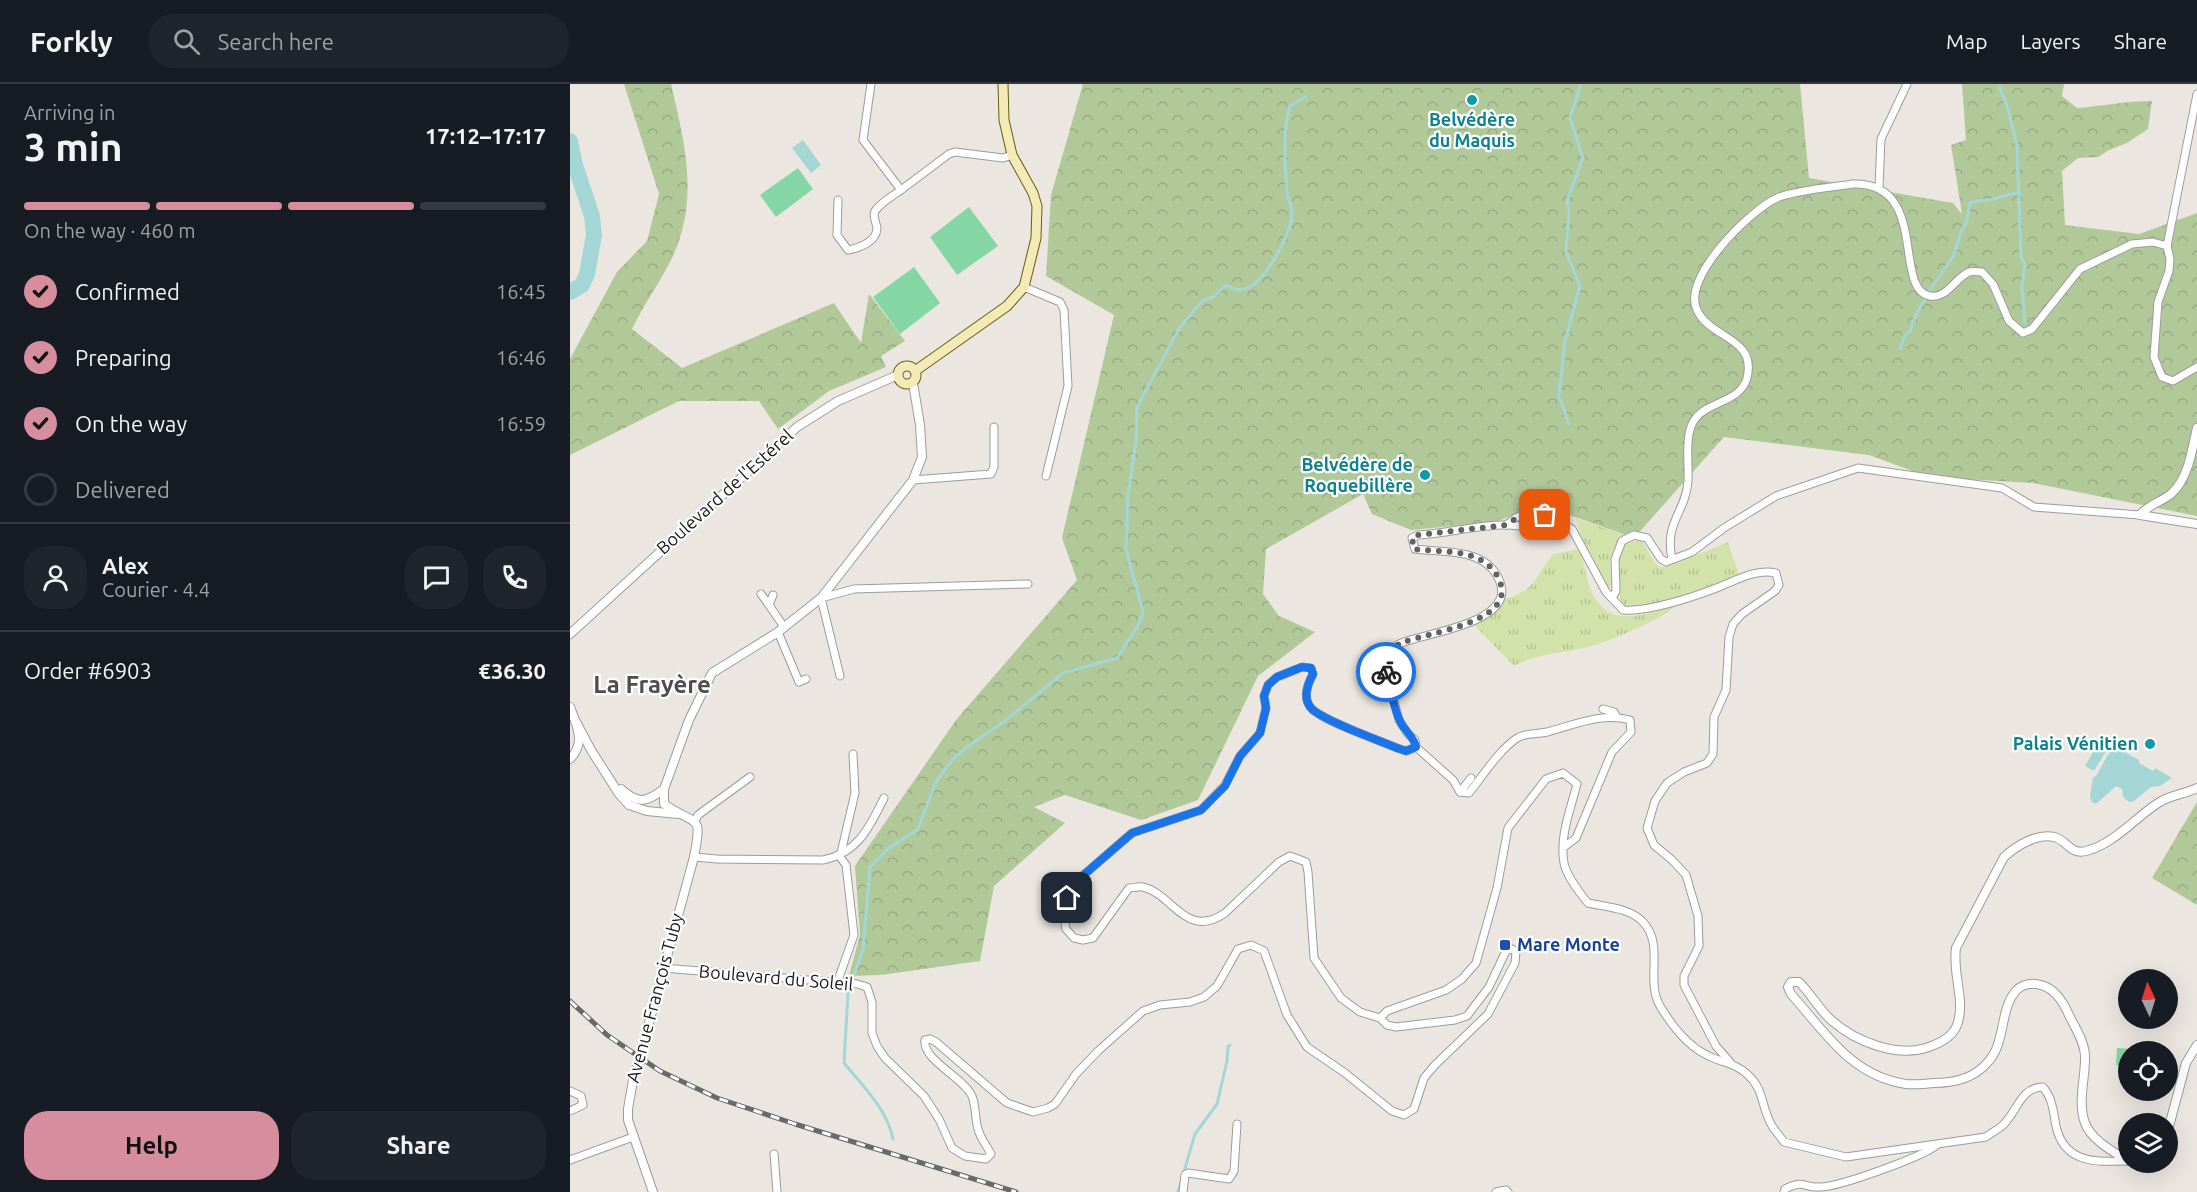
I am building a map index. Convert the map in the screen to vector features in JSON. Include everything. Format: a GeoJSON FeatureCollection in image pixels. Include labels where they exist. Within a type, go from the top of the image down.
{"type":"FeatureCollection","features":[{"type":"Feature","properties":{"kind":"main road"},"geometry":{"type":"LineString","coordinates":[[915,371],[1007,306],[1024,287],[1036,238],[1037,206],[1033,193],[1012,155],[1004,120],[1004,84]]}},
{"type":"Feature","properties":{"kind":"main road"},"geometry":{"type":"LineString","coordinates":[[906,366],[915,371],[916,379],[913,383],[902,383],[898,375],[901,369],[906,366]]}},
{"type":"Feature","properties":{"kind":"street"},"geometry":{"type":"LineString","coordinates":[[871,84],[863,140],[901,190]]}},
{"type":"Feature","properties":{"kind":"street"},"geometry":{"type":"LineString","coordinates":[[1879,187],[1881,139],[1906,84]]}},
{"type":"Feature","properties":{"kind":"street"},"geometry":{"type":"LineString","coordinates":[[2197,94],[2167,246],[2170,259],[2169,271],[2158,302],[2154,357],[2162,377],[2173,381],[2197,367]]}},
{"type":"Feature","properties":{"kind":"street"},"geometry":{"type":"LineString","coordinates":[[838,200],[837,236],[848,250],[859,248],[872,239],[877,229],[875,210],[946,156],[955,152],[1003,158],[1012,155]]}},
{"type":"Feature","properties":{"kind":"street"},"geometry":{"type":"LineString","coordinates":[[1672,560],[1669,544],[1672,525],[1688,484],[1688,434],[1695,418],[1740,391],[1747,378],[1744,351],[1737,342],[1704,322],[1695,308],[1696,286],[1705,267],[1725,242],[1759,208],[1778,197],[1853,184],[1865,183],[1879,187],[1901,212],[1915,281],[1924,293],[1931,296],[1938,295],[1969,272],[1982,272],[1993,284],[2010,321],[2023,333],[2032,329],[2080,270],[2132,243],[2153,242],[2167,246]]}},
{"type":"Feature","properties":{"kind":"street"},"geometry":{"type":"LineString","coordinates":[[1024,287],[1060,302],[1064,310],[1068,386],[1046,476]]}},
{"type":"Feature","properties":{"kind":"street","name":"Boulevard de l'Estérel"},"geometry":{"type":"LineString","coordinates":[[570,634],[797,427],[838,401],[898,375]]}},
{"type":"Feature","properties":{"kind":"street"},"geometry":{"type":"LineString","coordinates":[[750,777],[698,815],[695,821],[664,804],[664,789],[690,720],[712,673],[781,629],[821,598],[913,480],[922,458],[920,425],[913,383]]}},
{"type":"Feature","properties":{"kind":"street"},"geometry":{"type":"LineString","coordinates":[[913,480],[991,474],[994,467],[994,427]]}},
{"type":"Feature","properties":{"kind":"street"},"geometry":{"type":"LineString","coordinates":[[2140,515],[2148,506],[2171,494],[2181,482],[2197,428]]}},
{"type":"Feature","properties":{"kind":"street"},"geometry":{"type":"LineString","coordinates":[[1612,598],[1616,591],[1615,559],[1622,541],[1634,535],[1647,538],[1661,559],[1666,562],[1692,552],[1724,528],[1776,496],[1858,468],[2002,488],[2034,507],[2140,515],[2197,524]]}},
{"type":"Feature","properties":{"kind":"street"},"geometry":{"type":"LineString","coordinates":[[1506,525],[1517,517],[1535,512],[1572,529],[1599,581],[1623,610],[1636,611],[1766,571],[1776,573],[1779,585],[1775,591],[1742,614],[1733,624],[1729,637],[1726,690],[1714,717],[1713,754],[1707,763],[1684,772],[1667,783],[1655,801],[1647,828],[1654,845],[1686,875],[1698,916],[1699,946],[1684,976],[1684,986],[1716,1046],[1732,1064]]}},
{"type":"Feature","properties":{"kind":"street"},"geometry":{"type":"LineString","coordinates":[[1460,792],[1453,780],[1416,747],[1415,740],[1408,734],[1400,720],[1384,668],[1388,652],[1400,644],[1469,624],[1497,605],[1503,590],[1499,579],[1488,564],[1448,550],[1414,549],[1412,538],[1418,535],[1506,525],[1532,530],[1553,527],[1561,523]]}},
{"type":"Feature","properties":{"kind":"street"},"geometry":{"type":"LineString","coordinates":[[821,598],[854,589],[1028,584]]}},
{"type":"Feature","properties":{"kind":"street"},"geometry":{"type":"LineString","coordinates":[[761,594],[781,629],[799,682],[806,679]]}},
{"type":"Feature","properties":{"kind":"street"},"geometry":{"type":"LineString","coordinates":[[769,605],[773,595]]}},
{"type":"Feature","properties":{"kind":"street"},"geometry":{"type":"LineString","coordinates":[[821,598],[840,676]]}},
{"type":"Feature","properties":{"kind":"street"},"geometry":{"type":"LineString","coordinates":[[1416,747],[1406,751],[1397,748],[1325,717],[1311,708],[1306,696],[1307,685],[1313,674],[1311,668],[1302,667],[1277,677],[1268,685],[1264,696],[1266,708],[1260,733],[1240,756],[1225,786],[1201,810],[1132,833],[1072,885],[1063,912],[1066,929],[1074,938],[1083,940],[1093,938],[1130,888],[1142,886],[1157,894],[1188,918],[1200,921],[1215,920],[1279,862],[1290,856],[1299,858],[1306,862],[1308,872],[1314,958],[1341,998],[1360,1012],[1380,1018],[1387,1011],[1446,990],[1462,979],[1476,963],[1497,888],[1508,828],[1546,779],[1563,773],[1577,784],[1566,826],[1564,847],[1564,863],[1575,885],[1588,903],[1629,912],[1644,923],[1654,943],[1654,981],[1659,1004],[1694,1048],[1711,1058],[1732,1064],[1747,1073],[1758,1085],[1770,1122],[1784,1142],[1846,1157],[1986,1137],[2003,1125],[2027,1091],[2033,1087],[2043,1087],[2052,1101],[2057,1130],[2066,1147],[2080,1158],[2093,1162],[2118,1161]]}},
{"type":"Feature","properties":{"kind":"street"},"geometry":{"type":"LineString","coordinates":[[570,707],[580,742],[573,756]]}},
{"type":"Feature","properties":{"kind":"street"},"geometry":{"type":"LineString","coordinates":[[1603,709],[1614,712],[1616,716]]}},
{"type":"Feature","properties":{"kind":"street"},"geometry":{"type":"LineString","coordinates":[[573,716],[591,750],[628,805],[679,814]]}},
{"type":"Feature","properties":{"kind":"street"},"geometry":{"type":"LineString","coordinates":[[1460,792],[1469,793],[1508,746],[1520,736],[1616,716],[1630,720],[1631,732],[1612,752],[1576,838],[1564,847]]}},
{"type":"Feature","properties":{"kind":"street"},"geometry":{"type":"LineString","coordinates":[[570,736],[580,742]]}},
{"type":"Feature","properties":{"kind":"street"},"geometry":{"type":"LineString","coordinates":[[573,756],[591,750]]}},
{"type":"Feature","properties":{"kind":"street"},"geometry":{"type":"LineString","coordinates":[[840,857],[855,794],[853,754]]}},
{"type":"Feature","properties":{"kind":"street"},"geometry":{"type":"LineString","coordinates":[[1453,780],[1461,774]]}},
{"type":"Feature","properties":{"kind":"street"},"geometry":{"type":"LineString","coordinates":[[610,778],[628,795],[638,800],[650,800],[664,789]]}},
{"type":"Feature","properties":{"kind":"street"},"geometry":{"type":"LineString","coordinates":[[1460,792],[1470,778]]}},
{"type":"Feature","properties":{"kind":"street"},"geometry":{"type":"LineString","coordinates":[[2118,1154],[2092,1135],[2085,1123],[2082,1110],[2085,1053],[2066,1007],[2056,993],[2046,986],[2034,984],[2022,986],[2014,993],[2008,1005],[1997,1048],[1988,1062],[1971,1076],[1945,1083],[1906,1084],[1869,1073],[1836,1047],[1791,994],[1788,987],[1791,982],[1798,982],[1832,1020],[1852,1034],[1878,1046],[1896,1051],[1925,1048],[1944,1041],[1957,1029],[1960,1015],[1954,959],[1956,948],[2004,857],[2014,848],[2040,837],[2054,837],[2070,849],[2078,852],[2087,851],[2108,840],[2158,802],[2197,788]]}},
{"type":"Feature","properties":{"kind":"street"},"geometry":{"type":"LineString","coordinates":[[694,857],[823,860],[840,857],[867,833],[884,798]]}},
{"type":"Feature","properties":{"kind":"street","name":"Avenue François Tuby"},"geometry":{"type":"LineString","coordinates":[[653,1192],[633,1137],[627,1109],[694,857],[700,830],[695,821]]}},
{"type":"Feature","properties":{"kind":"street"},"geometry":{"type":"LineString","coordinates":[[837,983],[854,935],[846,865],[840,857]]}},
{"type":"Feature","properties":{"kind":"street","name":"Boulevard du Soleil"},"geometry":{"type":"LineString","coordinates":[[663,968],[857,984],[867,987],[872,1002],[872,1033],[876,1046],[885,1058],[924,1096],[939,1119],[952,1148],[965,1156],[977,1159],[986,1159],[991,1154],[978,1131],[972,1096],[927,1053],[925,1040],[930,1039],[936,1042],[1007,1103],[1033,1112],[1048,1108],[1055,1104],[1076,1074],[1098,1051],[1143,1011],[1161,1005],[1190,1002],[1204,997],[1217,986],[1238,949],[1251,945],[1264,951],[1287,1016],[1307,1047],[1345,1073],[1392,1112],[1404,1115],[1414,1109],[1424,1078],[1488,1014],[1515,963],[1516,952],[1511,949],[1506,951],[1489,987],[1467,1016],[1455,1020],[1396,1027],[1387,1025],[1380,1018]]}},
{"type":"Feature","properties":{"kind":"street"},"geometry":{"type":"LineString","coordinates":[[2172,1113],[2184,1069],[2197,1045]]}},
{"type":"Feature","properties":{"kind":"street"},"geometry":{"type":"LineString","coordinates":[[570,1090],[582,1096],[582,1105],[570,1111]]}},
{"type":"Feature","properties":{"kind":"street"},"geometry":{"type":"LineString","coordinates":[[1183,1192],[1185,1175],[1188,1173],[1228,1179],[1234,1171],[1237,1124]]}},
{"type":"Feature","properties":{"kind":"street"},"geometry":{"type":"LineString","coordinates":[[570,1160],[633,1137]]}},
{"type":"Feature","properties":{"kind":"street"},"geometry":{"type":"LineString","coordinates":[[1784,1192],[1785,1189],[1798,1183],[1820,1188],[1838,1183],[1906,1161],[1937,1145]]}},
{"type":"Feature","properties":{"kind":"street"},"geometry":{"type":"LineString","coordinates":[[774,1154],[777,1192]]}},
{"type":"Feature","properties":{"kind":"street"},"geometry":{"type":"LineString","coordinates":[[1496,1192],[1506,1190],[1508,1192]]}},
{"type":"Feature","properties":{"kind":"green space"},"geometry":{"type":"Polygon","coordinates":[[[624,84],[671,84],[685,149],[687,171],[686,213],[681,234],[673,256],[632,329],[682,368],[834,303],[861,343],[869,294],[905,341],[881,356],[886,367],[829,391],[778,429],[759,401],[679,401],[570,455],[570,359],[617,272],[647,241],[659,194],[624,84]]]}},
{"type":"Feature","properties":{"kind":"green space"},"geometry":{"type":"Polygon","coordinates":[[[1083,84],[1800,84],[1809,178],[1953,203],[1962,214],[1951,145],[1966,140],[1962,84],[2064,84],[2062,96],[2077,108],[2152,101],[2148,129],[2127,143],[2098,157],[2078,158],[2062,171],[2065,225],[2139,234],[2197,213],[2197,516],[2033,483],[1929,477],[1869,455],[1724,437],[1634,538],[1542,505],[1495,522],[1411,530],[1372,514],[1363,494],[1266,549],[1263,594],[1279,616],[1315,632],[1258,676],[1198,800],[1141,820],[1065,795],[1034,807],[1065,823],[994,886],[980,961],[881,975],[849,976],[860,935],[855,866],[956,720],[1077,580],[1062,538],[1114,315],[1046,276],[1051,195],[1083,84]]]}},
{"type":"Feature","properties":{"kind":"green space"},"geometry":{"type":"Polygon","coordinates":[[[798,168],[813,189],[776,217],[760,195],[798,168]]]}},
{"type":"Feature","properties":{"kind":"green space"},"geometry":{"type":"Polygon","coordinates":[[[969,207],[998,246],[957,275],[930,237],[969,207]]]}},
{"type":"Feature","properties":{"kind":"green space"},"geometry":{"type":"Polygon","coordinates":[[[914,267],[940,303],[900,334],[873,297],[914,267]]]}},
{"type":"Feature","properties":{"kind":"green space"},"geometry":{"type":"Polygon","coordinates":[[[1576,518],[1624,535],[1612,552],[1611,584],[1608,587],[1582,538],[1576,518]]]}},
{"type":"Feature","properties":{"kind":"green space"},"geometry":{"type":"Polygon","coordinates":[[[1642,541],[1654,562],[1660,567],[1670,566],[1728,542],[1739,575],[1665,601],[1629,608],[1624,605],[1618,590],[1617,571],[1622,548],[1626,543],[1642,541]]]}},
{"type":"Feature","properties":{"kind":"green space"},"geometry":{"type":"Polygon","coordinates":[[[1579,549],[1592,592],[1603,608],[1622,616],[1632,616],[1676,605],[1651,622],[1611,639],[1592,646],[1533,658],[1514,666],[1474,625],[1497,609],[1503,599],[1528,588],[1553,554],[1579,549]]]}},
{"type":"Feature","properties":{"kind":"green space"},"geometry":{"type":"Polygon","coordinates":[[[2197,802],[2197,905],[2152,878],[2197,802]]]}},
{"type":"Feature","properties":{"kind":"green space"},"geometry":{"type":"Polygon","coordinates":[[[2117,1048],[2118,1048],[2118,1065],[2116,1065],[2117,1048]]]}},
{"type":"Feature","properties":{"kind":"water"},"geometry":{"type":"Polygon","coordinates":[[[803,140],[821,165],[811,173],[792,148],[803,140]]]}},
{"type":"Feature","properties":{"kind":"water"},"geometry":{"type":"Polygon","coordinates":[[[2101,738],[2111,743],[2094,771],[2085,766],[2101,738]]]}},
{"type":"Feature","properties":{"kind":"water"},"geometry":{"type":"Polygon","coordinates":[[[2113,746],[2139,760],[2139,763],[2153,771],[2155,768],[2172,778],[2160,786],[2151,787],[2134,801],[2129,802],[2123,797],[2122,789],[2116,786],[2096,804],[2092,802],[2090,796],[2093,777],[2096,776],[2113,746]]]}},
{"type":"Feature","properties":{"kind":"waterway"},"geometry":{"type":"LineString","coordinates":[[1569,424],[1559,396],[1565,341],[1580,286],[1566,252],[1569,212],[1567,201],[1583,158],[1570,118],[1581,84]]}},
{"type":"Feature","properties":{"kind":"waterway"},"geometry":{"type":"LineString","coordinates":[[2000,84],[2017,146],[2021,258],[2025,263],[2022,288],[2025,324]]}},
{"type":"Feature","properties":{"kind":"waterway"},"geometry":{"type":"LineString","coordinates":[[893,1139],[880,1108],[844,1063],[848,993],[863,949],[870,867],[889,848],[918,829],[936,782],[952,760],[1005,721],[1063,673],[1117,658],[1139,624],[1143,611],[1126,550],[1128,495],[1136,441],[1137,407],[1179,329],[1201,302],[1213,297],[1226,285],[1239,290],[1252,285],[1268,269],[1282,246],[1292,215],[1287,193],[1285,160],[1287,117],[1290,106],[1306,96]]}},
{"type":"Feature","properties":{"kind":"waterway"},"geometry":{"type":"LineString","coordinates":[[570,141],[575,165],[592,216],[594,235],[587,274],[582,285],[570,292]]}},
{"type":"Feature","properties":{"kind":"waterway"},"geometry":{"type":"LineString","coordinates":[[1929,291],[1953,257],[1962,229],[1966,224],[1970,203],[2020,193]]}},
{"type":"Feature","properties":{"kind":"waterway"},"geometry":{"type":"LineString","coordinates":[[1900,349],[1905,335],[1910,332],[1912,323],[1925,300]]}},
{"type":"Feature","properties":{"kind":"waterway"},"geometry":{"type":"LineString","coordinates":[[1178,1192],[1195,1134],[1217,1104],[1230,1045]]}},
{"type":"Feature","properties":{"kind":"railway"},"geometry":{"type":"LineString","coordinates":[[570,1001],[607,1035],[660,1071],[717,1098],[1016,1192]]}},
{"type":"Feature","properties":{"kind":"way so far"},"geometry":{"type":"LineString","coordinates":[[1386,672],[1384,668],[1388,652],[1400,644],[1469,624],[1497,605],[1503,590],[1499,579],[1488,564],[1448,550],[1414,549],[1412,538],[1418,535],[1506,525],[1527,513],[1535,512],[1545,515]]}},
{"type":"Feature","properties":{"kind":"place","name":"Belvédère du Maquis"},"geometry":{"type":"Point","coordinates":[1472,100]}},
{"type":"Feature","properties":{"kind":"place","name":"Belvédère de Roquebillère"},"geometry":{"type":"Point","coordinates":[1425,475]}},
{"type":"Feature","properties":{"kind":"place","name":"Palais Vénitien"},"geometry":{"type":"Point","coordinates":[2150,744]}},
{"type":"Feature","properties":{"kind":"place","name":"Mare Monte"},"geometry":{"type":"Point","coordinates":[1505,945]}},
{"type":"Feature","properties":{"kind":"district","name":"La Frayère"},"geometry":{"type":"Point","coordinates":[652,685]}},
{"type":"Feature","properties":{"kind":"route"},"geometry":{"type":"LineString","coordinates":[[1067,898],[1072,885],[1132,833],[1201,810],[1225,786],[1240,756],[1260,733],[1266,708],[1264,696],[1268,685],[1277,677],[1302,667],[1311,668],[1313,674],[1307,685],[1306,696],[1311,708],[1325,717],[1397,748],[1406,751],[1416,747],[1415,740],[1408,734],[1400,720],[1386,672]]}}]}
